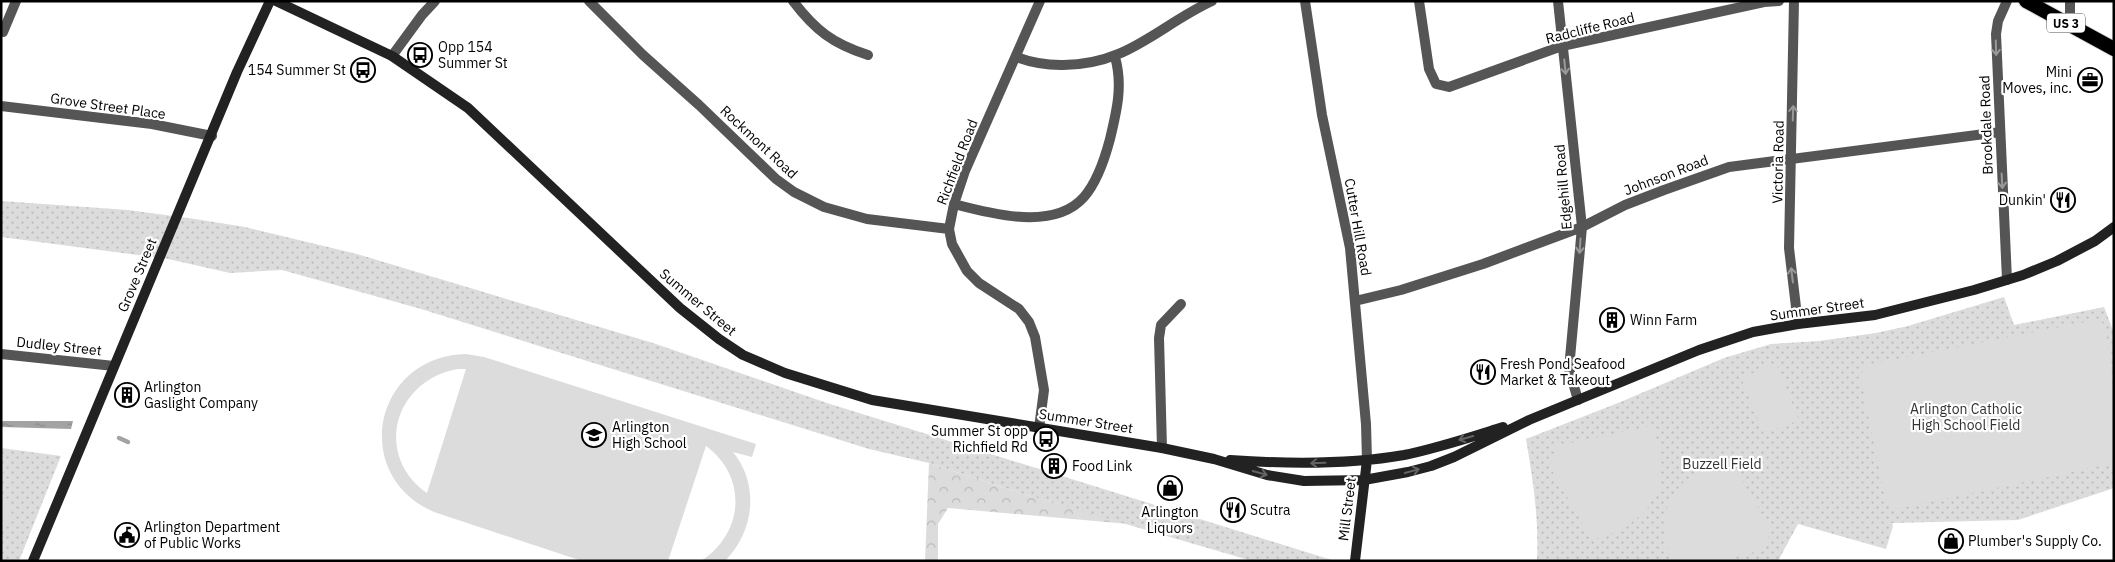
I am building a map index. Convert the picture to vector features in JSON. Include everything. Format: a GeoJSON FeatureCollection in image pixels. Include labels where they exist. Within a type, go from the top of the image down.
{"type":"FeatureCollection","features":[{"type":"Feature","properties":{"kind":"highway","name":"US 3"},"geometry":{"type":"LineString","coordinates":[[2026,1],[2114,49]]}},
{"type":"Feature","properties":{"kind":"main road","name":"Grove Street"},"geometry":{"type":"LineString","coordinates":[[32,561],[212,136],[237,72],[270,1]]}},
{"type":"Feature","properties":{"kind":"main road","name":"Summer Street"},"geometry":{"type":"LineString","coordinates":[[276,1],[392,56],[468,108],[680,308],[719,339],[743,354],[786,374],[872,400],[1162,448],[1214,459],[1284,479],[1325,482],[1364,480],[1408,472],[1439,463],[1529,420],[1724,342],[1753,332],[1884,313],[1947,298],[2007,280],[2057,261],[2112,229]]}},
{"type":"Feature","properties":{"kind":"main road","name":"Summer Street"},"geometry":{"type":"LineString","coordinates":[[1214,459],[1289,464],[1367,460],[1432,448],[1529,420]]}},
{"type":"Feature","properties":{"kind":"main road","name":"Mill Street"},"geometry":{"type":"LineString","coordinates":[[1355,561],[1367,460]]}},
{"type":"Feature","properties":{"kind":"street"},"geometry":{"type":"LineString","coordinates":[[3,32],[16,1]]}},
{"type":"Feature","properties":{"kind":"street"},"geometry":{"type":"LineString","coordinates":[[392,56],[422,15],[435,1]]}},
{"type":"Feature","properties":{"kind":"street","name":"Rockmont Road"},"geometry":{"type":"LineString","coordinates":[[589,1],[643,55],[700,105],[776,179],[794,192],[824,206],[860,218],[894,224],[949,229]]}},
{"type":"Feature","properties":{"kind":"street"},"geometry":{"type":"LineString","coordinates":[[792,1],[814,27],[829,38],[844,47],[868,55]]}},
{"type":"Feature","properties":{"kind":"street","name":"Richfield Road"},"geometry":{"type":"LineString","coordinates":[[949,229],[954,204],[965,171],[1040,1]]}},
{"type":"Feature","properties":{"kind":"street"},"geometry":{"type":"LineString","coordinates":[[1016,57],[1034,64],[1069,65],[1115,57],[1134,48],[1184,16],[1212,1]]}},
{"type":"Feature","properties":{"kind":"street","name":"Cutter Hill Road"},"geometry":{"type":"LineString","coordinates":[[1305,1],[1322,115],[1350,248],[1366,424],[1367,460]]}},
{"type":"Feature","properties":{"kind":"street","name":"Radcliffe Road"},"geometry":{"type":"LineString","coordinates":[[1420,1],[1429,69],[1436,84],[1449,87],[1562,46],[1764,2],[1779,1]]}},
{"type":"Feature","properties":{"kind":"street","name":"Edgehill Road"},"geometry":{"type":"LineString","coordinates":[[1558,1],[1582,227],[1569,369],[1578,400]]}},
{"type":"Feature","properties":{"kind":"street","name":"Victoria Road"},"geometry":{"type":"LineString","coordinates":[[1794,1],[1789,248],[1798,324]]}},
{"type":"Feature","properties":{"kind":"street","name":"Brookdale Road"},"geometry":{"type":"LineString","coordinates":[[2007,1],[1996,30],[2007,280]]}},
{"type":"Feature","properties":{"kind":"street"},"geometry":{"type":"LineString","coordinates":[[2070,1],[2070,26]]}},
{"type":"Feature","properties":{"kind":"street"},"geometry":{"type":"LineString","coordinates":[[954,204],[996,214],[1040,217],[1060,214],[1070,210],[1083,199],[1091,187],[1106,152],[1118,102],[1120,81],[1115,57]]}},
{"type":"Feature","properties":{"kind":"street","name":"Grove Street Place"},"geometry":{"type":"LineString","coordinates":[[1,106],[152,124],[212,136]]}},
{"type":"Feature","properties":{"kind":"street","name":"Johnson Road"},"geometry":{"type":"LineString","coordinates":[[1355,301],[1443,277],[1582,227],[1625,205],[1716,171],[1791,158],[2000,132]]}},
{"type":"Feature","properties":{"kind":"street"},"geometry":{"type":"LineString","coordinates":[[949,229],[952,244],[968,271],[979,283],[1019,309],[1029,322],[1035,337],[1044,390],[1039,428]]}},
{"type":"Feature","properties":{"kind":"street"},"geometry":{"type":"LineString","coordinates":[[1162,448],[1159,338],[1161,325],[1181,304]]}},
{"type":"Feature","properties":{"kind":"street","name":"Dudley Street"},"geometry":{"type":"LineString","coordinates":[[1,354],[114,366]]}},
{"type":"Feature","properties":{"kind":"green space"},"geometry":{"type":"Polygon","coordinates":[[[1,201],[128,210],[195,219],[245,227],[357,254],[653,343],[827,403],[1335,561],[1252,561],[1020,493],[929,463],[869,449],[421,309],[282,270],[230,273],[168,259],[1,237],[1,201]]]}},
{"type":"Feature","properties":{"kind":"green space","name":"Buzzell Field"},"geometry":{"type":"Polygon","coordinates":[[[2004,297],[2014,325],[2104,307],[2114,333],[2114,488],[2018,520],[1892,523],[1893,526],[1886,549],[1798,524],[1778,561],[1537,561],[1536,515],[1526,439],[1618,403],[1724,358],[1771,344],[1819,341],[1876,333],[1908,326],[2004,297]]]}},
{"type":"Feature","properties":{"kind":"green space","name":"Arlington Catholic High School Field"},"geometry":{"type":"Polygon","coordinates":[[[2101,319],[2106,333],[2111,369],[2114,409],[2114,463],[1897,509],[1886,503],[1860,375],[1867,365],[2101,319]]]}},
{"type":"Feature","properties":{"kind":"green space"},"geometry":{"type":"Polygon","coordinates":[[[466,354],[484,357],[756,444],[752,457],[733,452],[742,465],[750,493],[750,508],[747,522],[735,549],[725,561],[701,561],[726,536],[733,520],[735,505],[734,489],[729,473],[720,459],[706,446],[668,561],[582,561],[434,512],[407,495],[390,472],[383,446],[384,420],[393,395],[410,374],[435,360],[466,354]],[[458,369],[436,376],[419,388],[406,403],[398,421],[396,440],[400,459],[410,477],[427,493],[466,369],[458,369]]]}},
{"type":"Feature","properties":{"kind":"green space"},"geometry":{"type":"Polygon","coordinates":[[[1776,363],[1799,420],[1764,434],[1741,378],[1776,363]]]}},
{"type":"Feature","properties":{"kind":"green space"},"geometry":{"type":"Polygon","coordinates":[[[1652,426],[1662,457],[1659,488],[1646,511],[1622,530],[1592,540],[1550,467],[1556,446],[1652,426]]]}},
{"type":"Feature","properties":{"kind":"green space"},"geometry":{"type":"Polygon","coordinates":[[[1,448],[61,456],[19,561],[1,561],[1,448]]]}},
{"type":"Feature","properties":{"kind":"green space","name":"Buzzell Field"},"geometry":{"type":"Polygon","coordinates":[[[1730,460],[1772,531],[1762,550],[1721,561],[1673,561],[1665,544],[1665,511],[1681,484],[1712,465],[1730,460]]]}},
{"type":"Feature","properties":{"kind":"green space"},"geometry":{"type":"Polygon","coordinates":[[[929,463],[1020,493],[1129,524],[948,508],[938,524],[938,561],[925,561],[929,463]]]}},
{"type":"Feature","properties":{"kind":"green space"},"geometry":{"type":"Polygon","coordinates":[[[1,500],[14,506],[5,528],[1,526],[1,500]]]}},
{"type":"Feature","properties":{"kind":"water"},"geometry":{"type":"Polygon","coordinates":[[[1,421],[73,421],[71,429],[1,427],[1,421]]]}},
{"type":"Feature","properties":{"kind":"waterway"},"geometry":{"type":"LineString","coordinates":[[119,438],[128,442]]}},
{"type":"Feature","properties":{"kind":"place","name":"Opp 154 Summer St"},"geometry":{"type":"Point","coordinates":[420,55]}},
{"type":"Feature","properties":{"kind":"place","name":"154 Summer St"},"geometry":{"type":"Point","coordinates":[363,70]}},
{"type":"Feature","properties":{"kind":"place","name":"Mini Moves, inc."},"geometry":{"type":"Point","coordinates":[2090,80]}},
{"type":"Feature","properties":{"kind":"place","name":"Dunkin'"},"geometry":{"type":"Point","coordinates":[2063,200]}},
{"type":"Feature","properties":{"kind":"place","name":"Winn Farm"},"geometry":{"type":"Point","coordinates":[1612,320]}},
{"type":"Feature","properties":{"kind":"place","name":"Fresh Pond Seafood Market & Takeout"},"geometry":{"type":"Point","coordinates":[1483,372]}},
{"type":"Feature","properties":{"kind":"place","name":"Arlington Gaslight Company"},"geometry":{"type":"Point","coordinates":[127,395]}},
{"type":"Feature","properties":{"kind":"place","name":"Arlington High School"},"geometry":{"type":"Point","coordinates":[594,435]}},
{"type":"Feature","properties":{"kind":"place","name":"Summer St opp Richfield Rd"},"geometry":{"type":"Point","coordinates":[1046,439]}},
{"type":"Feature","properties":{"kind":"place","name":"Food Link"},"geometry":{"type":"Point","coordinates":[1054,466]}},
{"type":"Feature","properties":{"kind":"place","name":"Arlington Liquors"},"geometry":{"type":"Point","coordinates":[1170,488]}},
{"type":"Feature","properties":{"kind":"place","name":"Scutra"},"geometry":{"type":"Point","coordinates":[1233,510]}},
{"type":"Feature","properties":{"kind":"place","name":"Arlington Department of Public Works"},"geometry":{"type":"Point","coordinates":[127,535]}},
{"type":"Feature","properties":{"kind":"place","name":"Plumber's Supply Co."},"geometry":{"type":"Point","coordinates":[1951,541]}}]}
